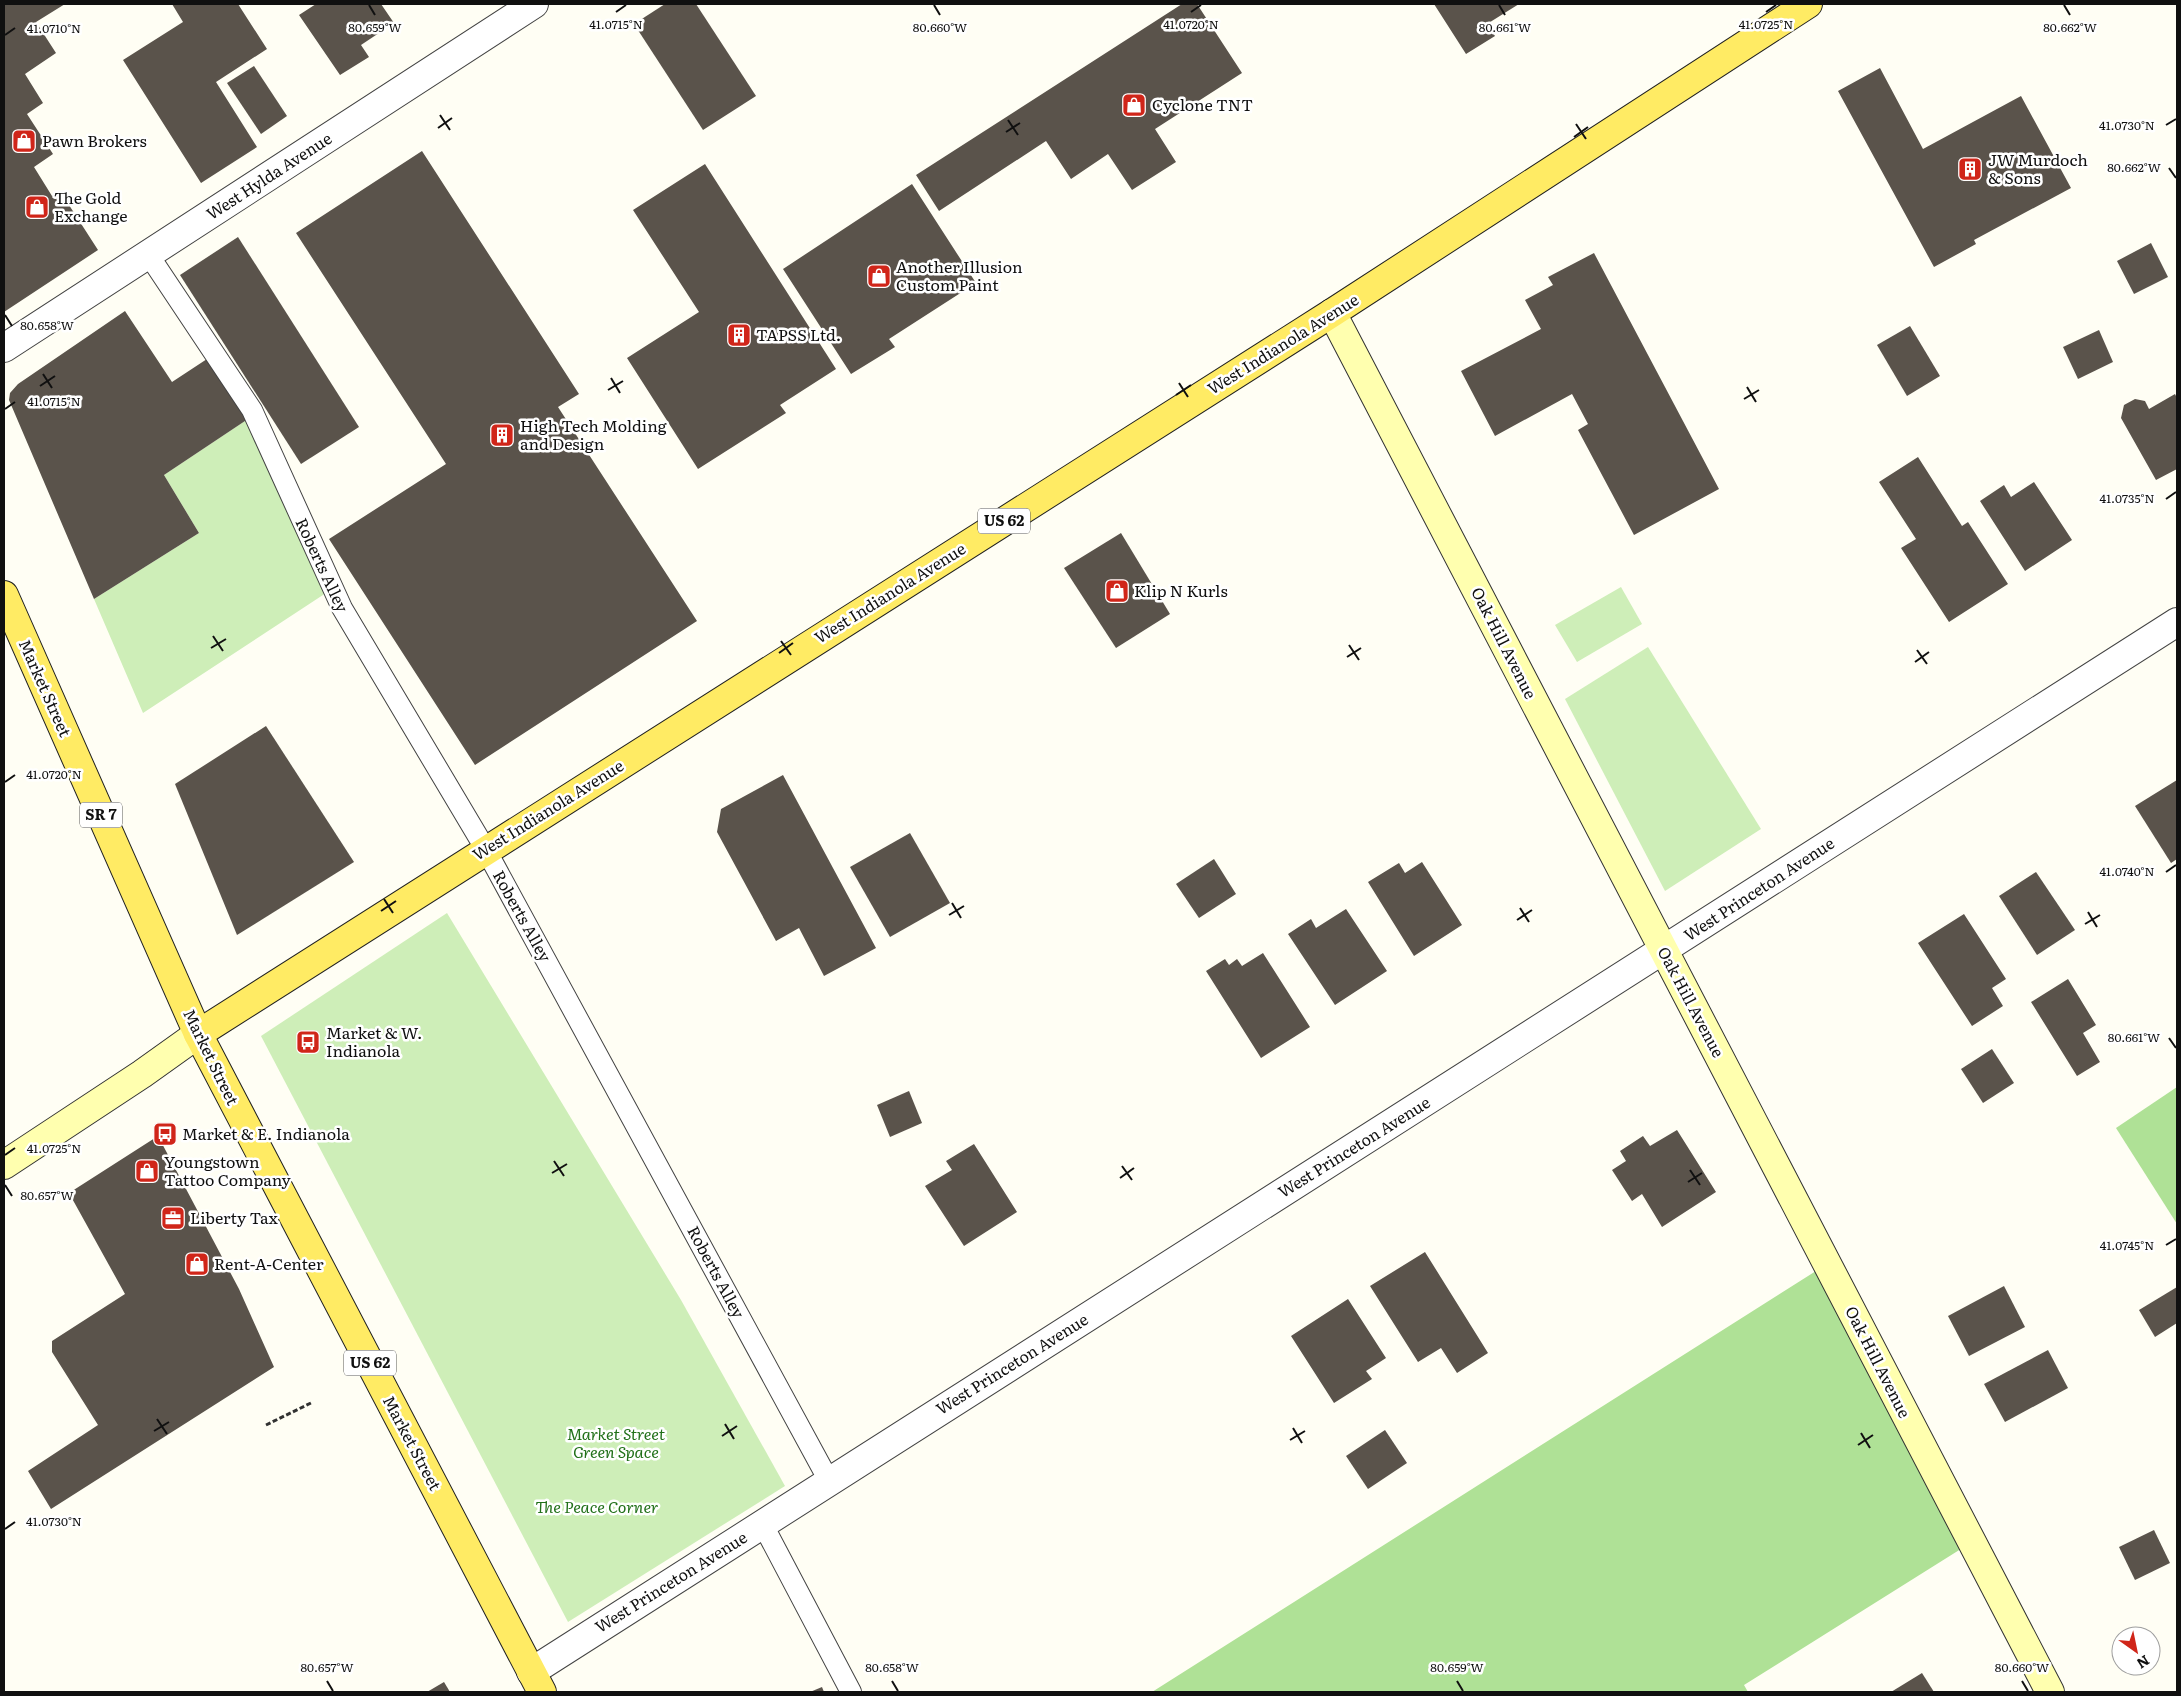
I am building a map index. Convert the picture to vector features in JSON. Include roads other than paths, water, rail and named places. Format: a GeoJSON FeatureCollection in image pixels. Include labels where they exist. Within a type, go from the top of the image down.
{"type":"FeatureCollection","features":[{"type":"Feature","properties":{"kind":"main road","name":"West Indianola Avenue"},"geometry":{"type":"LineString","coordinates":[[198,1034],[1332,313],[1793,8]]}},
{"type":"Feature","properties":{"kind":"main road","name":"Market Street"},"geometry":{"type":"LineString","coordinates":[[4,595],[198,1034],[536,1682]]}},
{"type":"Feature","properties":{"kind":"street","name":"West Hylda Avenue"},"geometry":{"type":"LineString","coordinates":[[4,348],[534,4]]}},
{"type":"Feature","properties":{"kind":"street","name":"Oak Hill Avenue"},"geometry":{"type":"LineString","coordinates":[[1332,313],[2050,1692]]}},
{"type":"Feature","properties":{"kind":"street","name":"West Princeton Avenue"},"geometry":{"type":"LineString","coordinates":[[536,1682],[762,1523],[2177,622]]}},
{"type":"Feature","properties":{"kind":"street"},"geometry":{"type":"LineString","coordinates":[[4,1165],[142,1074],[198,1034]]}},
{"type":"Feature","properties":{"kind":"lane","name":"Roberts Alley"},"geometry":{"type":"LineString","coordinates":[[148,254],[252,410],[342,608],[486,850],[829,1481]]}},
{"type":"Feature","properties":{"kind":"lane"},"geometry":{"type":"LineString","coordinates":[[762,1523],[851,1692]]}},
{"type":"Feature","properties":{"kind":"place","name":"Cyclone TNT"},"geometry":{"type":"Point","coordinates":[1134,105]}},
{"type":"Feature","properties":{"kind":"place","name":"Pawn Brokers"},"geometry":{"type":"Point","coordinates":[24,141]}},
{"type":"Feature","properties":{"kind":"place","name":"JW Murdoch & Sons"},"geometry":{"type":"Point","coordinates":[1970,169]}},
{"type":"Feature","properties":{"kind":"place","name":"The Gold Exchange"},"geometry":{"type":"Point","coordinates":[37,207]}},
{"type":"Feature","properties":{"kind":"place","name":"Another Illusion Custom Paint"},"geometry":{"type":"Point","coordinates":[879,276]}},
{"type":"Feature","properties":{"kind":"place","name":"TAPSS Ltd."},"geometry":{"type":"Point","coordinates":[739,335]}},
{"type":"Feature","properties":{"kind":"place","name":"High Tech Molding and Design"},"geometry":{"type":"Point","coordinates":[502,435]}},
{"type":"Feature","properties":{"kind":"place","name":"Klip N Kurls"},"geometry":{"type":"Point","coordinates":[1117,591]}},
{"type":"Feature","properties":{"kind":"place","name":"Market & W. Indianola"},"geometry":{"type":"Point","coordinates":[308,1042]}},
{"type":"Feature","properties":{"kind":"place","name":"Market & E. Indianola"},"geometry":{"type":"Point","coordinates":[165,1134]}},
{"type":"Feature","properties":{"kind":"place","name":"Youngstown Tattoo Company"},"geometry":{"type":"Point","coordinates":[147,1171]}},
{"type":"Feature","properties":{"kind":"place","name":"Liberty Tax"},"geometry":{"type":"Point","coordinates":[173,1218]}},
{"type":"Feature","properties":{"kind":"place","name":"Rent-A-Center"},"geometry":{"type":"Point","coordinates":[197,1264]}},
{"type":"Feature","properties":{"kind":"park label","name":"Market Street Green Space"},"geometry":{"type":"Point","coordinates":[616,1443]}},
{"type":"Feature","properties":{"kind":"park label","name":"The Peace Corner"},"geometry":{"type":"Point","coordinates":[597,1507]}}]}
